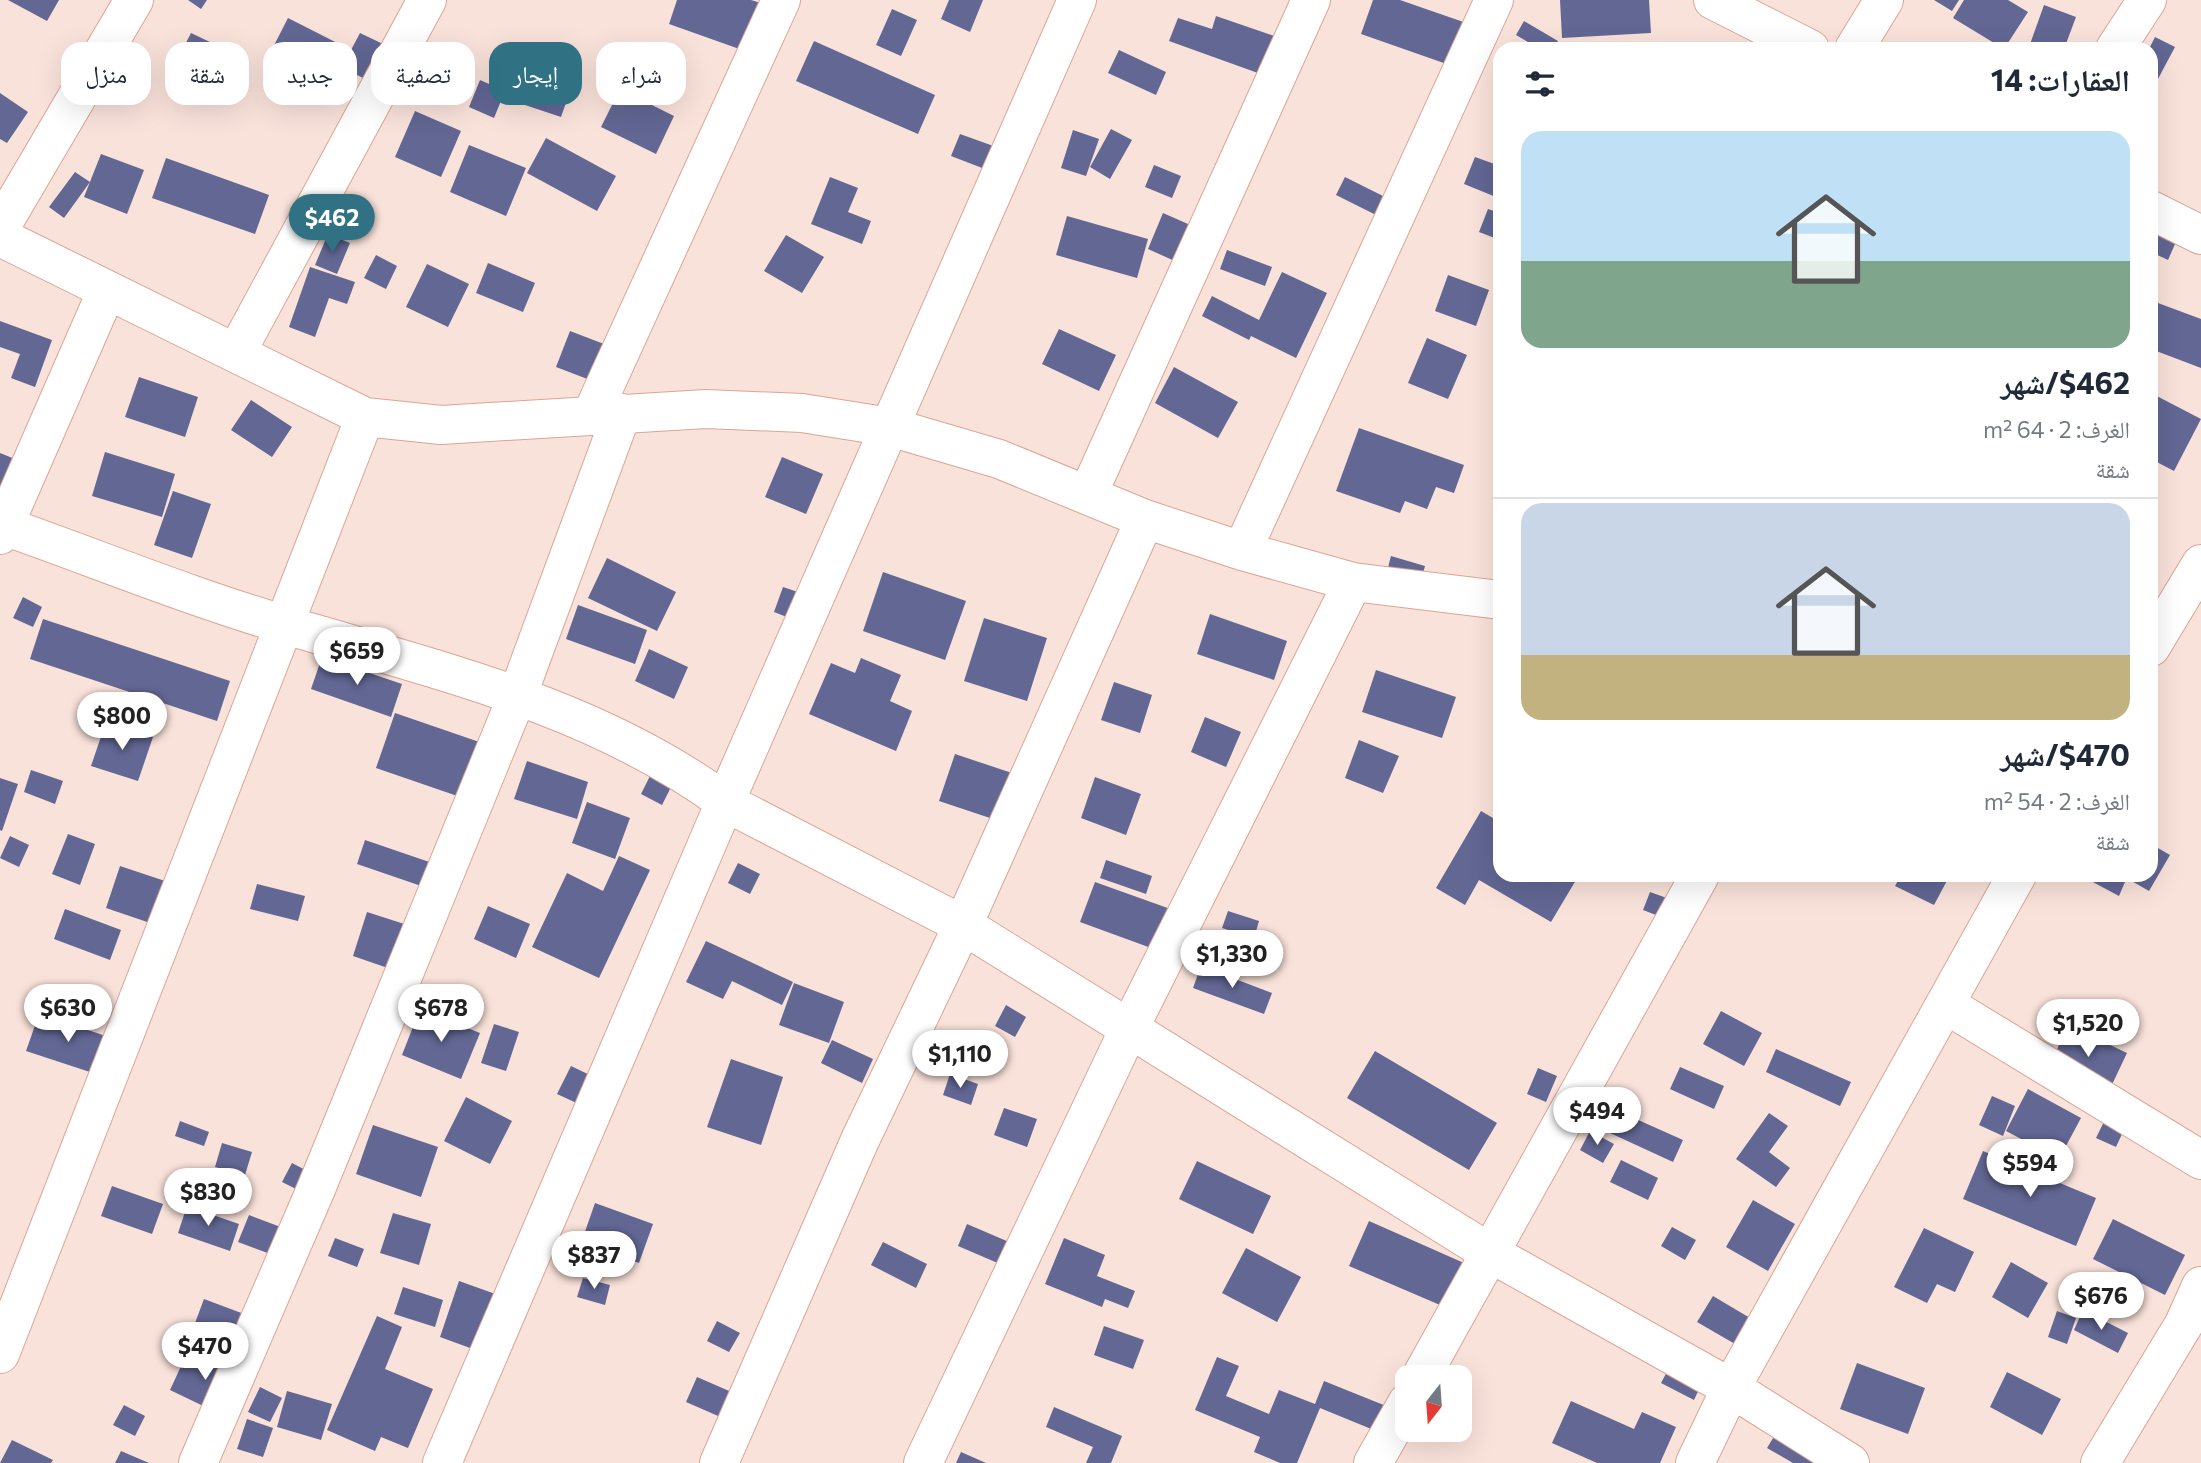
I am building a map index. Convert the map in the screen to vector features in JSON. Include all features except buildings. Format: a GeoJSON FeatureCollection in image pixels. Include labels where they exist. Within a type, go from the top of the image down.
{"type":"FeatureCollection","features":[{"type":"Feature","properties":{"kind":"street"},"geometry":{"type":"LineString","coordinates":[[0,228],[134,0]]}},
{"type":"Feature","properties":{"kind":"street"},"geometry":{"type":"LineString","coordinates":[[236,353],[426,0]]}},
{"type":"Feature","properties":{"kind":"street"},"geometry":{"type":"LineString","coordinates":[[198,1463],[316,1189],[518,694],[606,415],[781,0]]}},
{"type":"Feature","properties":{"kind":"street"},"geometry":{"type":"LineString","coordinates":[[442,1463],[725,802],[1077,0]]}},
{"type":"Feature","properties":{"kind":"street"},"geometry":{"type":"LineString","coordinates":[[1088,494],[1311,0]]}},
{"type":"Feature","properties":{"kind":"street"},"geometry":{"type":"LineString","coordinates":[[1242,551],[1494,0]]}},
{"type":"Feature","properties":{"kind":"street"},"geometry":{"type":"LineString","coordinates":[[1713,0],[1796,42]]}},
{"type":"Feature","properties":{"kind":"street"},"geometry":{"type":"LineString","coordinates":[[1858,42],[1884,0]]}},
{"type":"Feature","properties":{"kind":"street"},"geometry":{"type":"LineString","coordinates":[[2120,42],[2147,0]]}},
{"type":"Feature","properties":{"kind":"street"},"geometry":{"type":"LineString","coordinates":[[2158,214],[2201,235]]}},
{"type":"Feature","properties":{"kind":"street"},"geometry":{"type":"LineString","coordinates":[[0,237],[365,417],[441,425],[706,409],[802,413],[890,427],[999,459],[1145,519],[1242,551],[1353,582],[1493,599]]}},
{"type":"Feature","properties":{"kind":"street"},"geometry":{"type":"LineString","coordinates":[[107,290],[2,530],[286,625],[518,694],[615,735],[690,776],[725,802],[963,925],[1490,1253],[1731,1388],[1850,1463]]}},
{"type":"Feature","properties":{"kind":"street"},"geometry":{"type":"LineString","coordinates":[[0,1354],[365,417]]}},
{"type":"Feature","properties":{"kind":"street"},"geometry":{"type":"LineString","coordinates":[[719,1463],[860,1140],[963,925],[1145,519]]}},
{"type":"Feature","properties":{"kind":"street"},"geometry":{"type":"LineString","coordinates":[[2158,635],[2201,564]]}},
{"type":"Feature","properties":{"kind":"street"},"geometry":{"type":"LineString","coordinates":[[923,1463],[1129,1029],[1353,582]]}},
{"type":"Feature","properties":{"kind":"street"},"geometry":{"type":"LineString","coordinates":[[1428,1365],[1696,882]]}},
{"type":"Feature","properties":{"kind":"street"},"geometry":{"type":"LineString","coordinates":[[1695,1463],[1731,1388],[2013,882]]}},
{"type":"Feature","properties":{"kind":"street"},"geometry":{"type":"LineString","coordinates":[[1945,1004],[2201,1160]]}},
{"type":"Feature","properties":{"kind":"street"},"geometry":{"type":"LineString","coordinates":[[2100,1463],[2184,1324],[2201,1286]]}},
{"type":"Feature","properties":{"kind":"street"},"geometry":{"type":"LineString","coordinates":[[1373,1463],[1395,1424]]}}]}
